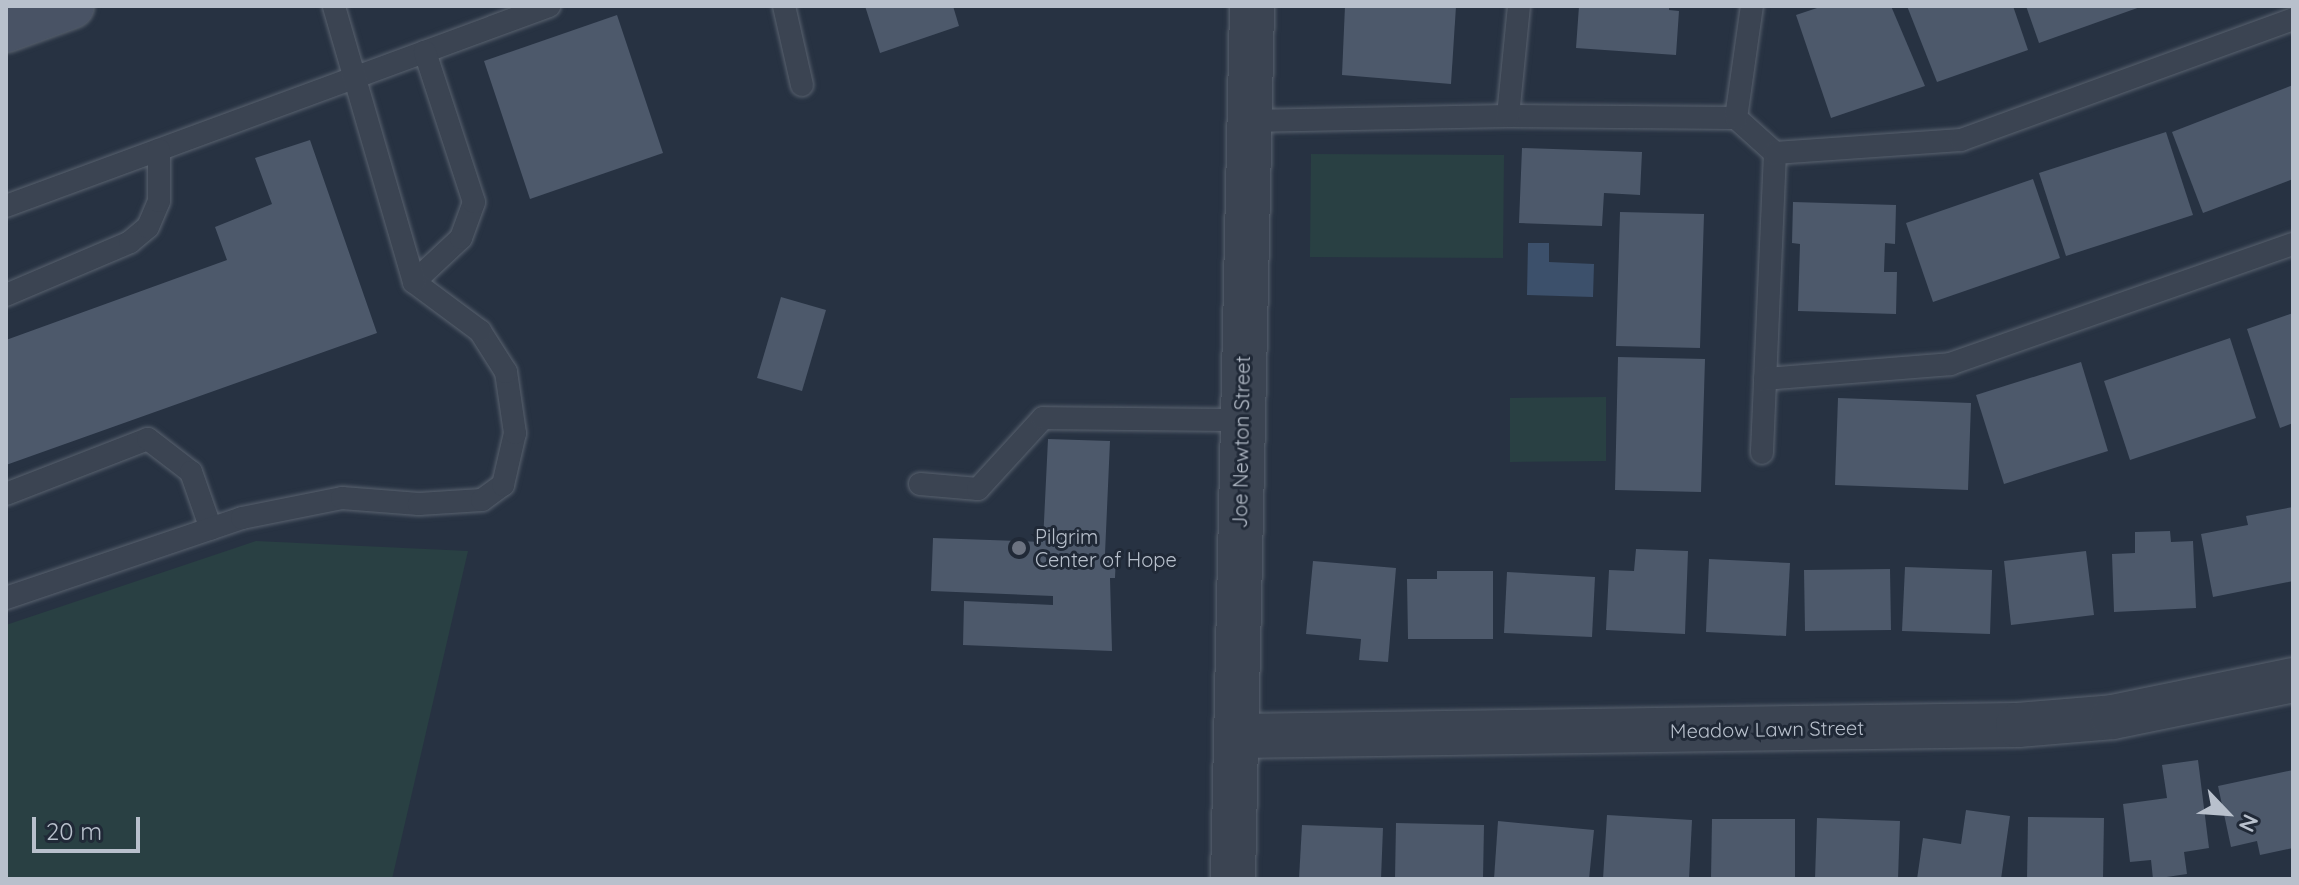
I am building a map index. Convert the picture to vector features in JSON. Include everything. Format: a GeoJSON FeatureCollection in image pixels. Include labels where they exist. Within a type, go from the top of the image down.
{"type":"FeatureCollection","features":[{"type":"Feature","properties":{"kind":"main road"},"geometry":{"type":"LineString","coordinates":[[6,30],[72,6]]}},
{"type":"Feature","properties":{"kind":"street","name":"Joe Newton Street"},"geometry":{"type":"LineString","coordinates":[[1233,879],[1252,6]]}},
{"type":"Feature","properties":{"kind":"street","name":"Meadow Lawn Street"},"geometry":{"type":"LineString","coordinates":[[1237,736],[2018,725],[2113,717],[2293,680]]}},
{"type":"Feature","properties":{"kind":"lane"},"geometry":{"type":"LineString","coordinates":[[6,598],[211,529],[342,498],[419,504],[482,500],[503,485],[515,433],[506,372],[480,331],[414,282],[334,6]]}},
{"type":"Feature","properties":{"kind":"lane"},"geometry":{"type":"LineString","coordinates":[[6,206],[549,6]]}},
{"type":"Feature","properties":{"kind":"lane"},"geometry":{"type":"LineString","coordinates":[[784,6],[802,85]]}},
{"type":"Feature","properties":{"kind":"lane"},"geometry":{"type":"LineString","coordinates":[[1508,116],[1519,6]]}},
{"type":"Feature","properties":{"kind":"lane"},"geometry":{"type":"LineString","coordinates":[[1736,118],[1752,6]]}},
{"type":"Feature","properties":{"kind":"lane"},"geometry":{"type":"LineString","coordinates":[[1249,121],[1508,116],[1736,118],[1775,153],[1961,140],[2293,19]]}},
{"type":"Feature","properties":{"kind":"lane"},"geometry":{"type":"LineString","coordinates":[[414,282],[461,238],[474,202],[425,52]]}},
{"type":"Feature","properties":{"kind":"lane"},"geometry":{"type":"LineString","coordinates":[[6,295],[130,242],[148,227],[159,201],[159,150]]}},
{"type":"Feature","properties":{"kind":"lane"},"geometry":{"type":"LineString","coordinates":[[1762,453],[1775,153]]}},
{"type":"Feature","properties":{"kind":"lane"},"geometry":{"type":"LineString","coordinates":[[1765,379],[1950,364],[2293,244]]}},
{"type":"Feature","properties":{"kind":"lane"},"geometry":{"type":"LineString","coordinates":[[920,484],[978,489],[1043,418],[1241,420]]}},
{"type":"Feature","properties":{"kind":"lane"},"geometry":{"type":"LineString","coordinates":[[6,494],[148,439],[191,472],[211,529]]}},
{"type":"Feature","properties":{"kind":"green space"},"geometry":{"type":"Polygon","coordinates":[[[1311,154],[1504,155],[1503,258],[1310,257],[1311,154]]]}},
{"type":"Feature","properties":{"kind":"green space"},"geometry":{"type":"Polygon","coordinates":[[[1606,397],[1606,461],[1510,462],[1510,398],[1606,397]]]}},
{"type":"Feature","properties":{"kind":"green space"},"geometry":{"type":"Polygon","coordinates":[[[256,541],[468,551],[392,879],[6,879],[6,625],[256,541]]]}},
{"type":"Feature","properties":{"kind":"water"},"geometry":{"type":"Polygon","coordinates":[[[1528,243],[1549,243],[1549,262],[1594,264],[1593,297],[1527,295],[1528,243]]]}},
{"type":"Feature","properties":{"kind":"building"},"geometry":{"type":"Polygon","coordinates":[[[865,6],[953,6],[959,26],[880,53],[865,6]]]}},
{"type":"Feature","properties":{"kind":"building"},"geometry":{"type":"Polygon","coordinates":[[[1345,6],[1456,6],[1451,84],[1342,75],[1345,6]]]}},
{"type":"Feature","properties":{"kind":"building"},"geometry":{"type":"Polygon","coordinates":[[[1579,6],[1669,6],[1669,10],[1679,11],[1676,55],[1576,48],[1579,6]]]}},
{"type":"Feature","properties":{"kind":"building"},"geometry":{"type":"Polygon","coordinates":[[[1823,6],[1891,6],[1925,86],[1831,118],[1796,15],[1823,6]]]}},
{"type":"Feature","properties":{"kind":"building"},"geometry":{"type":"Polygon","coordinates":[[[1907,6],[2013,6],[2028,50],[1937,82],[1907,6]]]}},
{"type":"Feature","properties":{"kind":"building"},"geometry":{"type":"Polygon","coordinates":[[[2026,6],[2143,6],[2039,43],[2026,6]]]}},
{"type":"Feature","properties":{"kind":"building"},"geometry":{"type":"Polygon","coordinates":[[[617,15],[663,153],[530,199],[484,61],[617,15]]]}},
{"type":"Feature","properties":{"kind":"building"},"geometry":{"type":"Polygon","coordinates":[[[2293,85],[2293,179],[2203,213],[2172,132],[2293,85]]]}},
{"type":"Feature","properties":{"kind":"building"},"geometry":{"type":"Polygon","coordinates":[[[2166,132],[2193,215],[2066,256],[2039,173],[2166,132]]]}},
{"type":"Feature","properties":{"kind":"building"},"geometry":{"type":"Polygon","coordinates":[[[310,140],[377,333],[6,465],[6,340],[227,260],[215,227],[272,204],[255,158],[310,140]]]}},
{"type":"Feature","properties":{"kind":"building"},"geometry":{"type":"Polygon","coordinates":[[[1522,148],[1642,152],[1640,195],[1604,193],[1602,226],[1519,223],[1522,148]]]}},
{"type":"Feature","properties":{"kind":"building"},"geometry":{"type":"Polygon","coordinates":[[[2033,179],[2060,258],[1933,302],[1906,223],[2033,179]]]}},
{"type":"Feature","properties":{"kind":"building"},"geometry":{"type":"Polygon","coordinates":[[[1793,202],[1896,205],[1895,244],[1885,243],[1884,272],[1897,272],[1896,314],[1798,311],[1800,244],[1792,243],[1793,202]]]}},
{"type":"Feature","properties":{"kind":"building"},"geometry":{"type":"Polygon","coordinates":[[[1620,212],[1704,214],[1700,348],[1616,346],[1620,212]]]}},
{"type":"Feature","properties":{"kind":"building"},"geometry":{"type":"Polygon","coordinates":[[[781,297],[826,310],[802,391],[757,378],[781,297]]]}},
{"type":"Feature","properties":{"kind":"building"},"geometry":{"type":"Polygon","coordinates":[[[2293,313],[2293,423],[2280,428],[2247,329],[2293,313]]]}},
{"type":"Feature","properties":{"kind":"building"},"geometry":{"type":"Polygon","coordinates":[[[2230,338],[2256,418],[2130,460],[2104,381],[2230,338]]]}},
{"type":"Feature","properties":{"kind":"building"},"geometry":{"type":"Polygon","coordinates":[[[1618,357],[1705,359],[1701,492],[1615,490],[1618,357]]]}},
{"type":"Feature","properties":{"kind":"building"},"geometry":{"type":"Polygon","coordinates":[[[2081,362],[2108,451],[2004,484],[1976,395],[2081,362]]]}},
{"type":"Feature","properties":{"kind":"building"},"geometry":{"type":"Polygon","coordinates":[[[1838,398],[1971,403],[1968,490],[1835,485],[1838,398]]]}},
{"type":"Feature","properties":{"kind":"building","name":"Pilgrim Center of Hope"},"geometry":{"type":"Polygon","coordinates":[[[1048,439],[1110,441],[1105,554],[1116,555],[1115,578],[1110,578],[1112,651],[963,645],[964,601],[1053,605],[1053,596],[931,591],[933,538],[1043,542],[1048,439]]]}},
{"type":"Feature","properties":{"kind":"building"},"geometry":{"type":"Polygon","coordinates":[[[2293,507],[2293,581],[2213,597],[2201,534],[2248,525],[2246,516],[2293,507]]]}},
{"type":"Feature","properties":{"kind":"building"},"geometry":{"type":"Polygon","coordinates":[[[2170,531],[2171,542],[2193,541],[2196,608],[2114,612],[2112,554],[2135,553],[2135,532],[2170,531]]]}},
{"type":"Feature","properties":{"kind":"building"},"geometry":{"type":"Polygon","coordinates":[[[1636,549],[1688,551],[1685,634],[1606,630],[1609,570],[1634,571],[1636,549]]]}},
{"type":"Feature","properties":{"kind":"building"},"geometry":{"type":"Polygon","coordinates":[[[2086,551],[2094,615],[2011,625],[2004,561],[2086,551]]]}},
{"type":"Feature","properties":{"kind":"building"},"geometry":{"type":"Polygon","coordinates":[[[1709,559],[1790,563],[1786,636],[1706,632],[1709,559]]]}},
{"type":"Feature","properties":{"kind":"building"},"geometry":{"type":"Polygon","coordinates":[[[1313,561],[1396,568],[1388,662],[1359,660],[1361,639],[1306,634],[1313,561]]]}},
{"type":"Feature","properties":{"kind":"building"},"geometry":{"type":"Polygon","coordinates":[[[1905,567],[1992,570],[1990,634],[1902,631],[1905,567]]]}},
{"type":"Feature","properties":{"kind":"building"},"geometry":{"type":"Polygon","coordinates":[[[1890,569],[1891,630],[1805,631],[1804,570],[1890,569]]]}},
{"type":"Feature","properties":{"kind":"building"},"geometry":{"type":"Polygon","coordinates":[[[1437,571],[1493,571],[1493,639],[1408,639],[1407,579],[1437,579],[1437,571]]]}},
{"type":"Feature","properties":{"kind":"building"},"geometry":{"type":"Polygon","coordinates":[[[1507,572],[1595,577],[1592,637],[1504,633],[1507,572]]]}},
{"type":"Feature","properties":{"kind":"building"},"geometry":{"type":"Polygon","coordinates":[[[2198,760],[2209,848],[2184,852],[2187,874],[2153,879],[2151,860],[2130,862],[2123,804],[2167,798],[2162,765],[2198,760]]]}},
{"type":"Feature","properties":{"kind":"building"},"geometry":{"type":"Polygon","coordinates":[[[2293,770],[2293,848],[2260,855],[2257,841],[2231,847],[2218,786],[2293,770]]]}},
{"type":"Feature","properties":{"kind":"building"},"geometry":{"type":"Polygon","coordinates":[[[1966,810],[2010,816],[2001,879],[1917,879],[1923,838],[1961,844],[1966,810]]]}},
{"type":"Feature","properties":{"kind":"building"},"geometry":{"type":"Polygon","coordinates":[[[1607,815],[1692,820],[1689,879],[1603,879],[1607,815]]]}},
{"type":"Feature","properties":{"kind":"building"},"geometry":{"type":"Polygon","coordinates":[[[2028,817],[2104,818],[2103,879],[2027,879],[2028,817]]]}},
{"type":"Feature","properties":{"kind":"building"},"geometry":{"type":"Polygon","coordinates":[[[1817,818],[1900,821],[1898,879],[1815,879],[1817,818]]]}},
{"type":"Feature","properties":{"kind":"building"},"geometry":{"type":"Polygon","coordinates":[[[1712,819],[1795,819],[1795,879],[1711,879],[1712,819]]]}},
{"type":"Feature","properties":{"kind":"building"},"geometry":{"type":"Polygon","coordinates":[[[1498,821],[1594,830],[1589,879],[1494,879],[1498,821]]]}},
{"type":"Feature","properties":{"kind":"building"},"geometry":{"type":"Polygon","coordinates":[[[1396,823],[1484,825],[1483,879],[1395,879],[1396,823]]]}},
{"type":"Feature","properties":{"kind":"building"},"geometry":{"type":"Polygon","coordinates":[[[1302,825],[1383,828],[1381,879],[1299,879],[1302,825]]]}},
{"type":"Feature","properties":{"kind":"place","name":"Pilgrim Center of Hope"},"geometry":{"type":"Point","coordinates":[1019,548]}}]}
